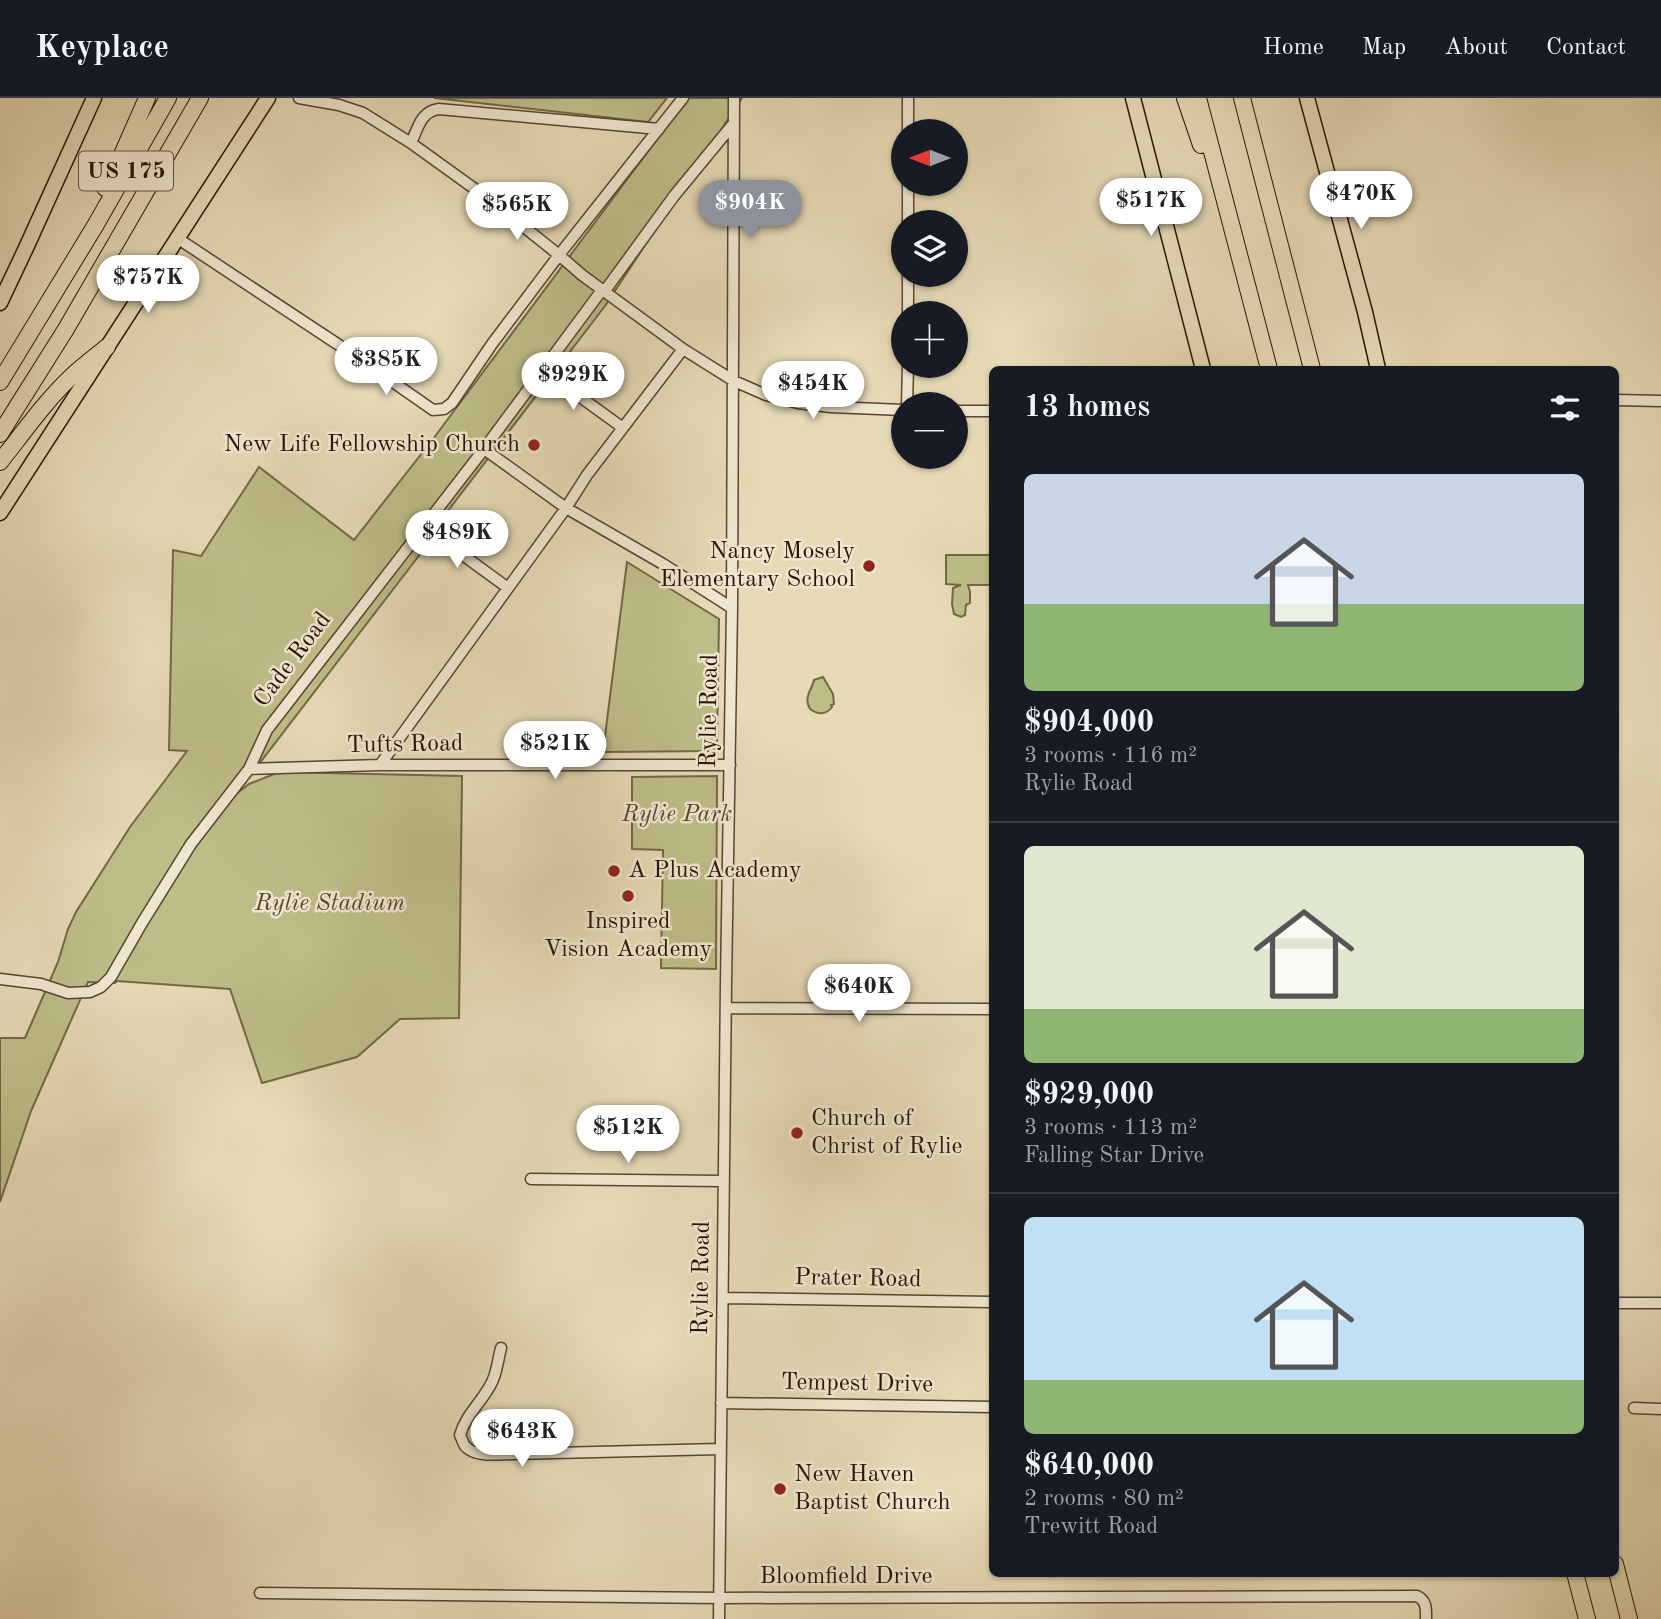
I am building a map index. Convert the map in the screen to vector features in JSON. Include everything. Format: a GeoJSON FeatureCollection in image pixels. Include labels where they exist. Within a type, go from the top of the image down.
{"type":"FeatureCollection","features":[{"type":"Feature","properties":{"kind":"highway"},"geometry":{"type":"LineString","coordinates":[[65,273],[147,98]]}},
{"type":"Feature","properties":{"kind":"highway","name":"US 175"},"geometry":{"type":"LineString","coordinates":[[0,382],[95,226],[168,98]]}},
{"type":"Feature","properties":{"kind":"highway","name":"US 175"},"geometry":{"type":"LineString","coordinates":[[0,434],[66,329],[201,98]]}},
{"type":"Feature","properties":{"kind":"highway"},"geometry":{"type":"LineString","coordinates":[[1185,98],[1244,273]]}},
{"type":"Feature","properties":{"kind":"highway"},"geometry":{"type":"LineString","coordinates":[[1198,98],[1268,366]]}},
{"type":"Feature","properties":{"kind":"highway"},"geometry":{"type":"LineString","coordinates":[[1242,98],[1311,366]]}},
{"type":"Feature","properties":{"kind":"highway"},"geometry":{"type":"LineString","coordinates":[[0,462],[72,376],[107,347]]}},
{"type":"Feature","properties":{"kind":"highway"},"geometry":{"type":"LineString","coordinates":[[1576,1577],[1587,1619]]}},
{"type":"Feature","properties":{"kind":"highway"},"geometry":{"type":"LineString","coordinates":[[1618,1577],[1629,1619]]}},
{"type":"Feature","properties":{"kind":"main road"},"geometry":{"type":"LineString","coordinates":[[0,303],[94,98]]}},
{"type":"Feature","properties":{"kind":"main road"},"geometry":{"type":"LineString","coordinates":[[0,513],[268,98]]}},
{"type":"Feature","properties":{"kind":"main road"},"geometry":{"type":"LineString","coordinates":[[1133,98],[1202,366]]}},
{"type":"Feature","properties":{"kind":"main road"},"geometry":{"type":"LineString","coordinates":[[1308,100],[1377,366]]}},
{"type":"Feature","properties":{"kind":"street"},"geometry":{"type":"LineString","coordinates":[[299,98],[339,105],[363,113],[411,143],[493,202],[603,291],[683,349],[734,381],[766,395],[798,403],[891,410]]}},
{"type":"Feature","properties":{"kind":"street"},"geometry":{"type":"LineString","coordinates":[[177,238],[433,410],[444,409],[452,402],[558,254],[683,98]]}},
{"type":"Feature","properties":{"kind":"street","name":"Rylie Road"},"geometry":{"type":"LineString","coordinates":[[719,1619],[732,608],[734,98]]}},
{"type":"Feature","properties":{"kind":"street"},"geometry":{"type":"LineString","coordinates":[[908,98],[908,119]]}},
{"type":"Feature","properties":{"kind":"street"},"geometry":{"type":"LineString","coordinates":[[411,143],[424,115],[430,110],[439,109],[659,129]]}},
{"type":"Feature","properties":{"kind":"street","name":"Cade Road"},"geometry":{"type":"LineString","coordinates":[[0,979],[41,984],[68,993],[90,992],[101,988],[111,977],[191,844],[248,769],[267,730],[484,449],[674,196],[734,123]]}},
{"type":"Feature","properties":{"kind":"street"},"geometry":{"type":"LineString","coordinates":[[380,765],[509,588],[587,475],[683,349]]}},
{"type":"Feature","properties":{"kind":"street"},"geometry":{"type":"LineString","coordinates":[[543,370],[623,428]]}},
{"type":"Feature","properties":{"kind":"street"},"geometry":{"type":"LineString","coordinates":[[1619,400],[1661,401]]}},
{"type":"Feature","properties":{"kind":"street"},"geometry":{"type":"LineString","coordinates":[[968,411],[989,411]]}},
{"type":"Feature","properties":{"kind":"street"},"geometry":{"type":"LineString","coordinates":[[484,449],[566,508],[732,608]]}},
{"type":"Feature","properties":{"kind":"street"},"geometry":{"type":"LineString","coordinates":[[423,526],[509,588]]}},
{"type":"Feature","properties":{"kind":"street","name":"Tufts Road"},"geometry":{"type":"LineString","coordinates":[[248,769],[380,765],[730,765]]}},
{"type":"Feature","properties":{"kind":"street"},"geometry":{"type":"LineString","coordinates":[[726,1008],[989,1009]]}},
{"type":"Feature","properties":{"kind":"street"},"geometry":{"type":"LineString","coordinates":[[531,1179],[723,1181]]}},
{"type":"Feature","properties":{"kind":"street","name":"Prater Road"},"geometry":{"type":"LineString","coordinates":[[723,1298],[989,1301]]}},
{"type":"Feature","properties":{"kind":"street"},"geometry":{"type":"LineString","coordinates":[[1619,1303],[1661,1303]]}},
{"type":"Feature","properties":{"kind":"street"},"geometry":{"type":"LineString","coordinates":[[501,1348],[493,1381],[464,1421],[460,1435],[465,1446],[472,1451],[481,1454],[513,1454],[720,1449]]}},
{"type":"Feature","properties":{"kind":"street","name":"Tempest Drive"},"geometry":{"type":"LineString","coordinates":[[721,1403],[989,1407]]}},
{"type":"Feature","properties":{"kind":"street"},"geometry":{"type":"LineString","coordinates":[[1634,1408],[1661,1409]]}},
{"type":"Feature","properties":{"kind":"street","name":"Bloomfield Drive"},"geometry":{"type":"LineString","coordinates":[[260,1593],[719,1598],[1417,1596],[1423,1599],[1426,1606],[1426,1619]]}},
{"type":"Feature","properties":{"kind":"green space"},"geometry":{"type":"Polygon","coordinates":[[[434,98],[667,98],[648,122],[434,98]]]}},
{"type":"Feature","properties":{"kind":"green space","name":"Rylie Stadium"},"geometry":{"type":"Polygon","coordinates":[[[688,98],[742,98],[605,306],[434,529],[424,549],[236,794],[249,784],[279,772],[462,776],[459,1018],[400,1019],[357,1057],[262,1083],[230,989],[117,981],[88,982],[31,1111],[0,1202],[0,1038],[25,1038],[76,912],[130,827],[187,751],[169,750],[173,550],[201,556],[259,467],[354,540],[433,439],[688,98]]]}},
{"type":"Feature","properties":{"kind":"green space"},"geometry":{"type":"Polygon","coordinates":[[[946,555],[989,555],[989,585],[968,585],[970,603],[966,605],[965,615],[961,617],[954,614],[952,604],[953,588],[961,585],[946,584],[946,555]]]}},
{"type":"Feature","properties":{"kind":"green space"},"geometry":{"type":"Polygon","coordinates":[[[627,562],[719,619],[717,748],[713,751],[603,752],[627,562]]]}},
{"type":"Feature","properties":{"kind":"green space"},"geometry":{"type":"Polygon","coordinates":[[[823,677],[833,694],[834,704],[827,712],[819,713],[810,709],[808,697],[814,680],[823,677]]]}},
{"type":"Feature","properties":{"kind":"green space","name":"Rylie Park"},"geometry":{"type":"Polygon","coordinates":[[[717,776],[716,969],[661,968],[663,850],[632,849],[632,777],[717,776]]]}},
{"type":"Feature","properties":{"kind":"place","name":"New Life Fellowship Church"},"geometry":{"type":"Point","coordinates":[534,445]}},
{"type":"Feature","properties":{"kind":"place","name":"Nancy Mosely Elementary School"},"geometry":{"type":"Point","coordinates":[869,566]}},
{"type":"Feature","properties":{"kind":"place","name":"A Plus Academy"},"geometry":{"type":"Point","coordinates":[614,871]}},
{"type":"Feature","properties":{"kind":"place","name":"Inspired Vision Academy"},"geometry":{"type":"Point","coordinates":[628,896]}},
{"type":"Feature","properties":{"kind":"place","name":"Church of Christ of Rylie"},"geometry":{"type":"Point","coordinates":[797,1133]}},
{"type":"Feature","properties":{"kind":"place","name":"New Haven Baptist Church"},"geometry":{"type":"Point","coordinates":[780,1489]}}]}
